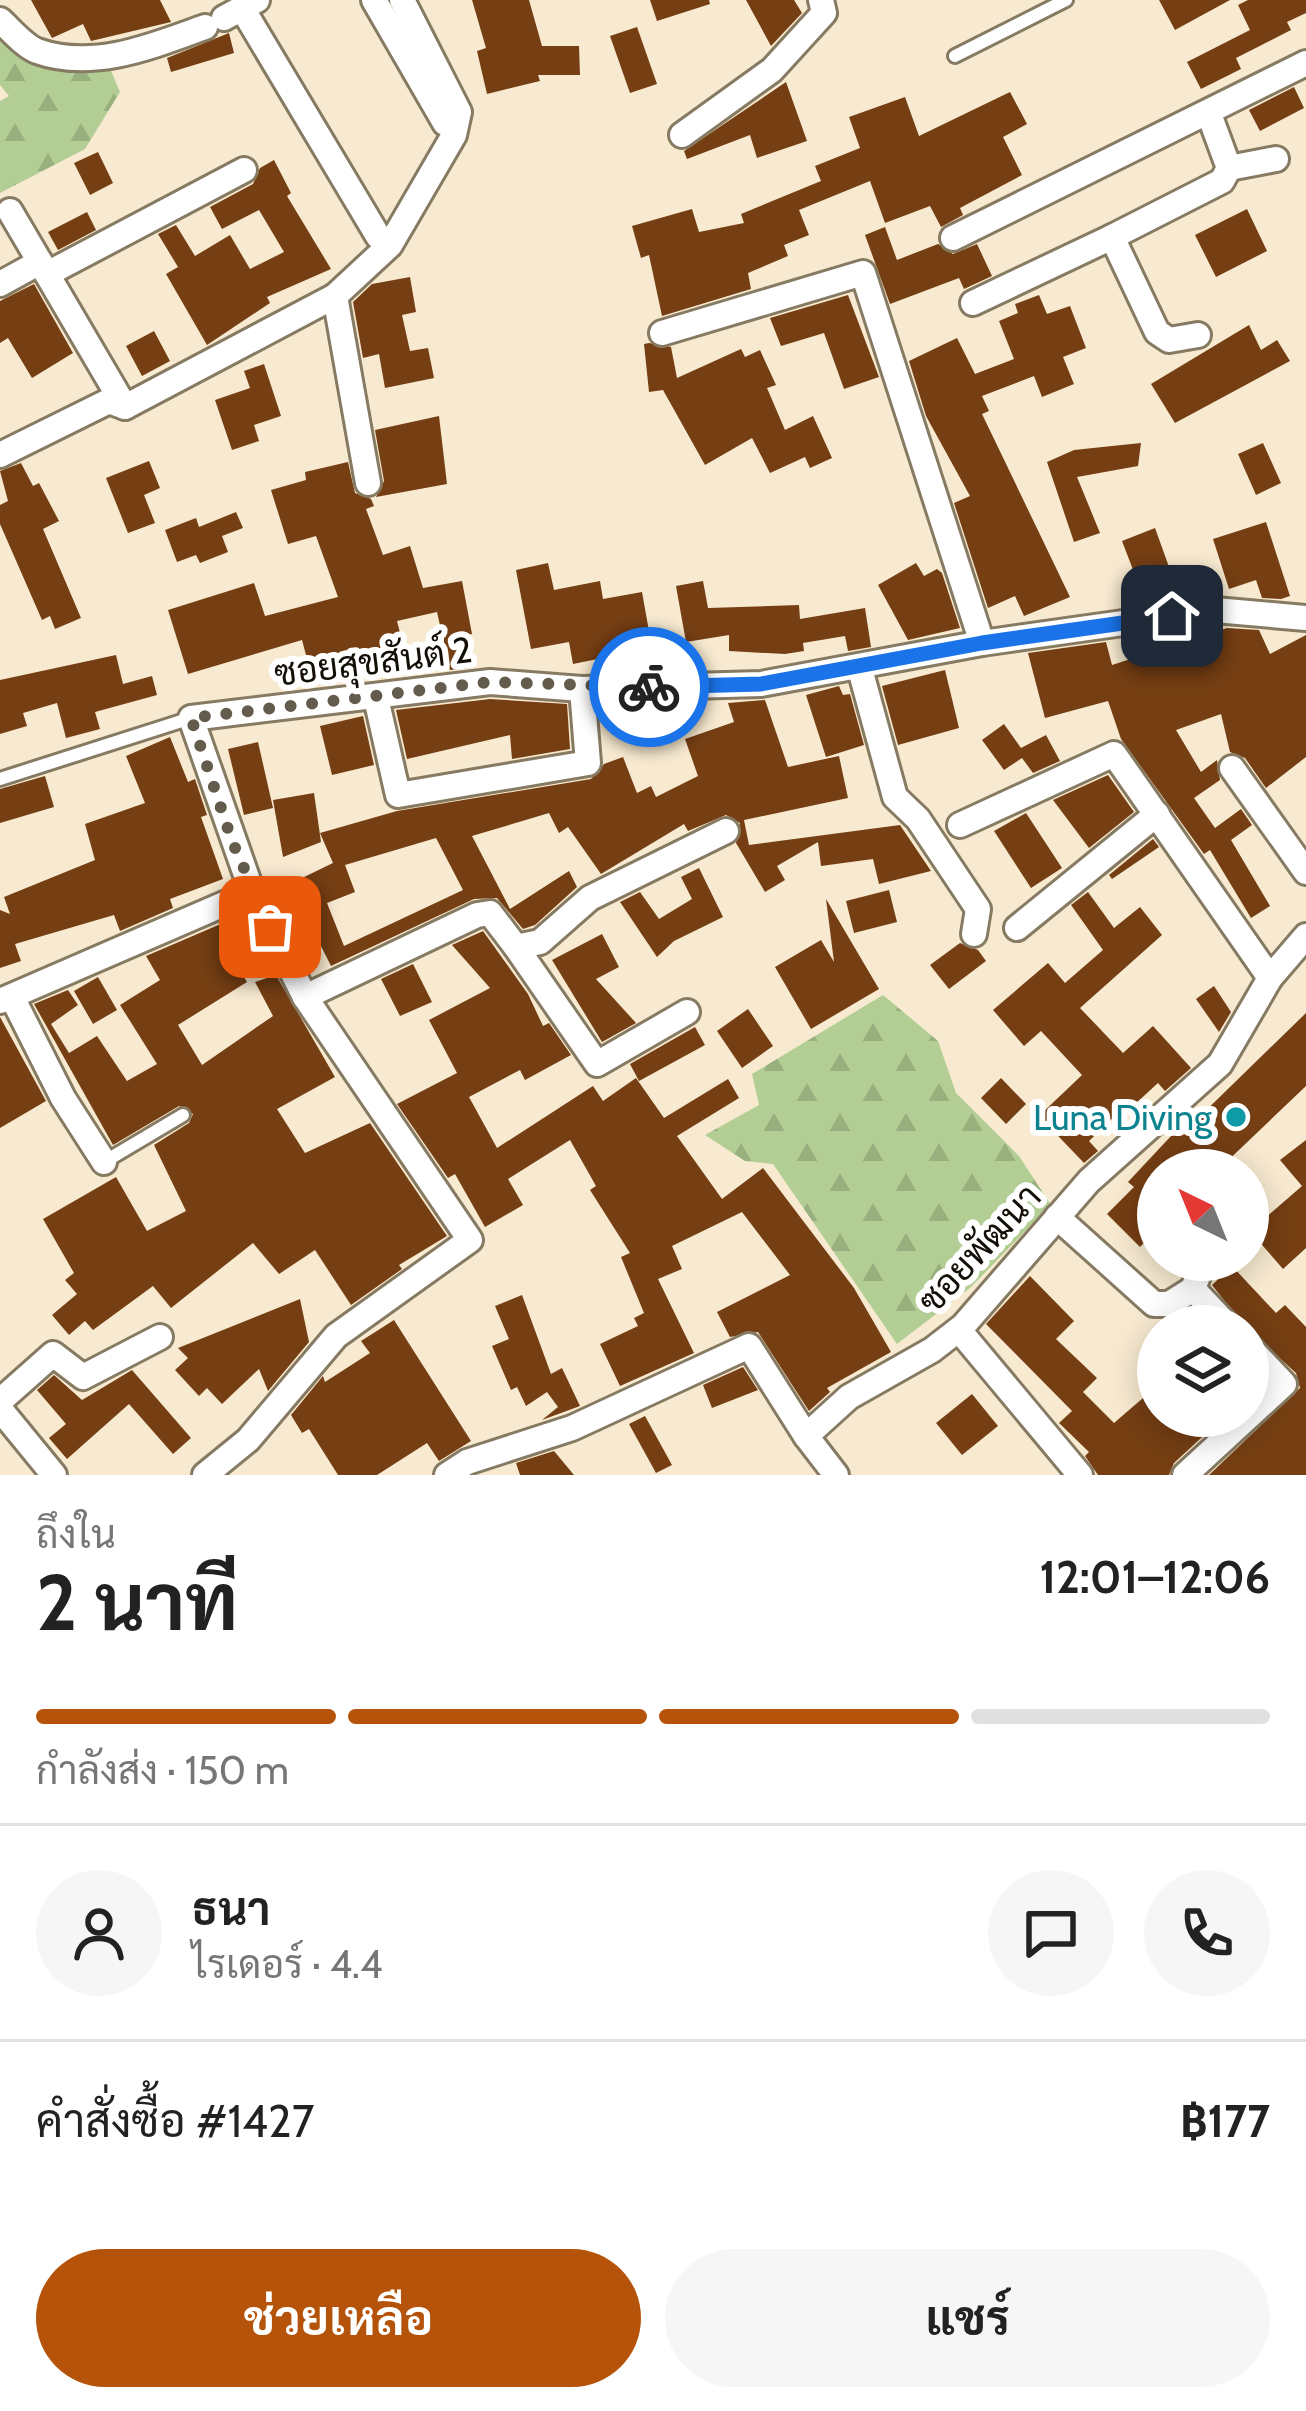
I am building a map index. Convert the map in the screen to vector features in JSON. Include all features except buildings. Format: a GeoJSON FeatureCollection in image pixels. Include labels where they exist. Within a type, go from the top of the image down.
{"type":"FeatureCollection","features":[{"type":"Feature","properties":{"kind":"street"},"geometry":{"type":"LineString","coordinates":[[374,0],[445,123]]}},
{"type":"Feature","properties":{"kind":"street"},"geometry":{"type":"LineString","coordinates":[[0,455],[109,401],[125,407],[335,296],[390,245],[454,135],[459,112],[402,0]]}},
{"type":"Feature","properties":{"kind":"street"},"geometry":{"type":"LineString","coordinates":[[682,135],[772,70],[824,13],[821,0]]}},
{"type":"Feature","properties":{"kind":"street"},"geometry":{"type":"LineString","coordinates":[[0,20],[34,50],[91,57],[138,51],[232,13],[378,236]]}},
{"type":"Feature","properties":{"kind":"street"},"geometry":{"type":"LineString","coordinates":[[953,238],[1306,63]]}},
{"type":"Feature","properties":{"kind":"street"},"geometry":{"type":"LineString","coordinates":[[1209,114],[1229,168]]}},
{"type":"Feature","properties":{"kind":"street"},"geometry":{"type":"LineString","coordinates":[[973,303],[1210,189],[1229,168],[1276,159]]}},
{"type":"Feature","properties":{"kind":"street"},"geometry":{"type":"LineString","coordinates":[[0,284],[44,268],[244,170]]}},
{"type":"Feature","properties":{"kind":"street"},"geometry":{"type":"LineString","coordinates":[[10,211],[125,407]]}},
{"type":"Feature","properties":{"kind":"street"},"geometry":{"type":"LineString","coordinates":[[1112,237],[1157,332],[1169,340],[1198,335]]}},
{"type":"Feature","properties":{"kind":"street"},"geometry":{"type":"LineString","coordinates":[[662,333],[863,273],[982,643]]}},
{"type":"Feature","properties":{"kind":"street"},"geometry":{"type":"LineString","coordinates":[[335,296],[368,483]]}},
{"type":"Feature","properties":{"kind":"street","name":"ซอยสุขสันต์ 2"},"geometry":{"type":"LineString","coordinates":[[191,718],[490,682],[583,689],[761,684],[982,643],[1215,610],[1306,618]]}},
{"type":"Feature","properties":{"kind":"street"},"geometry":{"type":"LineString","coordinates":[[860,669],[896,797],[918,819],[978,909],[974,934]]}},
{"type":"Feature","properties":{"kind":"street"},"geometry":{"type":"LineString","coordinates":[[376,698],[398,795],[588,763],[583,689]]}},
{"type":"Feature","properties":{"kind":"street"},"geometry":{"type":"LineString","coordinates":[[191,718],[252,892],[305,997],[470,1240],[336,1336],[248,1440],[205,1475]]}},
{"type":"Feature","properties":{"kind":"street"},"geometry":{"type":"LineString","coordinates":[[960,825],[1114,754],[1270,977]]}},
{"type":"Feature","properties":{"kind":"street"},"geometry":{"type":"LineString","coordinates":[[1232,768],[1306,872]]}},
{"type":"Feature","properties":{"kind":"street"},"geometry":{"type":"LineString","coordinates":[[1017,928],[1156,814]]}},
{"type":"Feature","properties":{"kind":"street"},"geometry":{"type":"LineString","coordinates":[[516,947],[540,942],[590,898],[726,831]]}},
{"type":"Feature","properties":{"kind":"street"},"geometry":{"type":"LineString","coordinates":[[104,1162],[6,1000],[252,892]]}},
{"type":"Feature","properties":{"kind":"street"},"geometry":{"type":"LineString","coordinates":[[305,997],[490,913],[597,1064],[687,1012]]}},
{"type":"Feature","properties":{"kind":"street","name":"ซอยพัฒนา"},"geometry":{"type":"LineString","coordinates":[[806,1436],[849,1397],[958,1330],[1089,1181],[1220,1064],[1270,977],[1306,936]]}},
{"type":"Feature","properties":{"kind":"street"},"geometry":{"type":"LineString","coordinates":[[1057,1217],[1154,1304],[1168,1304],[1193,1289],[1196,1281]]}},
{"type":"Feature","properties":{"kind":"street"},"geometry":{"type":"LineString","coordinates":[[1193,1289],[1208,1305]]}},
{"type":"Feature","properties":{"kind":"street"},"geometry":{"type":"LineString","coordinates":[[958,1330],[1080,1475]]}},
{"type":"Feature","properties":{"kind":"street"},"geometry":{"type":"LineString","coordinates":[[54,1475],[0,1405],[53,1354],[83,1377],[160,1337]]}},
{"type":"Feature","properties":{"kind":"street"},"geometry":{"type":"LineString","coordinates":[[447,1475],[467,1462],[572,1428],[749,1346],[836,1475]]}},
{"type":"Feature","properties":{"kind":"street"},"geometry":{"type":"LineString","coordinates":[[1269,1368],[1284,1384],[1269,1398]]}},
{"type":"Feature","properties":{"kind":"street"},"geometry":{"type":"LineString","coordinates":[[1185,1475],[1226,1437]]}},
{"type":"Feature","properties":{"kind":"lane"},"geometry":{"type":"LineString","coordinates":[[956,56],[1066,0]]}},
{"type":"Feature","properties":{"kind":"lane"},"geometry":{"type":"LineString","coordinates":[[0,779],[191,718]]}},
{"type":"Feature","properties":{"kind":"lane"},"geometry":{"type":"LineString","coordinates":[[104,1162],[183,1115]]}},
{"type":"Feature","properties":{"kind":"green space"},"geometry":{"type":"Polygon","coordinates":[[[0,31],[109,66],[120,92],[85,149],[0,193],[0,101],[9,96],[0,85],[0,31]]]}},
{"type":"Feature","properties":{"kind":"green space"},"geometry":{"type":"Polygon","coordinates":[[[883,995],[938,1041],[956,1093],[1019,1156],[1051,1205],[970,1288],[897,1344],[773,1164],[745,1161],[705,1135],[759,1105],[752,1074],[883,995]]]}},
{"type":"Feature","properties":{"kind":"way so far"},"geometry":{"type":"LineString","coordinates":[[270,927],[232,841],[191,718],[490,682],[583,689],[649,687]]}},
{"type":"Feature","properties":{"kind":"place","name":"Luna Diving"},"geometry":{"type":"Point","coordinates":[1236,1117]}},
{"type":"Feature","properties":{"kind":"route"},"geometry":{"type":"LineString","coordinates":[[649,687],[761,684],[982,643],[1172,616]]}}]}
